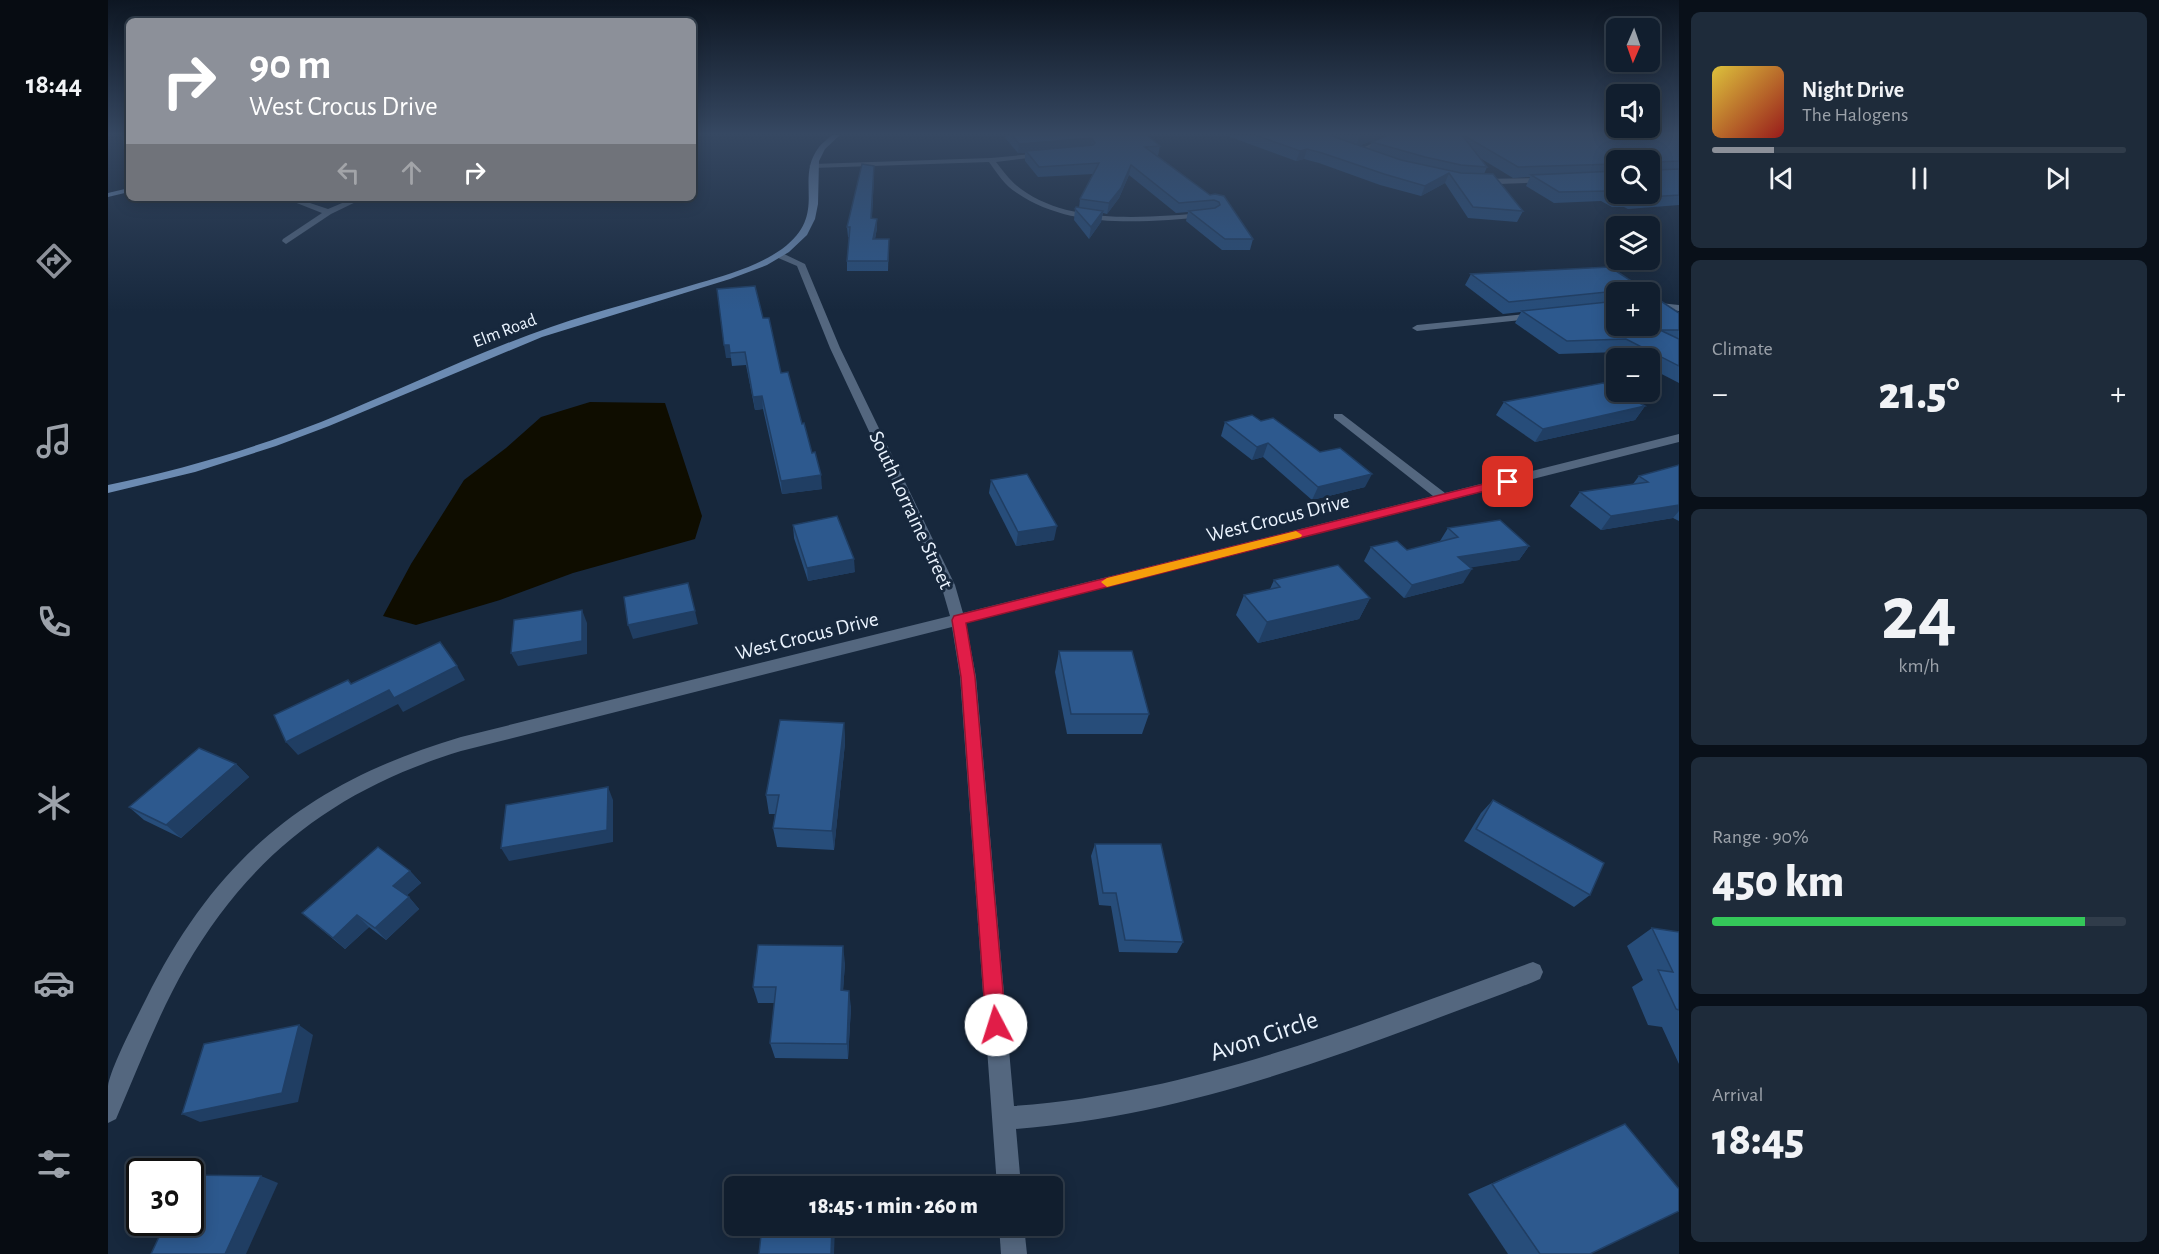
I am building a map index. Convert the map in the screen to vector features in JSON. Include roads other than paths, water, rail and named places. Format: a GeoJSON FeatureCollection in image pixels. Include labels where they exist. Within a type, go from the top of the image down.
{"type":"FeatureCollection","features":[{"type":"Feature","properties":{"kind":"street","name":"Elm Road"},"geometry":{"type":"LineString","coordinates":[[108,489],[155,478],[285,438],[538,335],[746,271],[779,255],[799,240],[813,218],[815,194]]}},
{"type":"Feature","properties":{"kind":"street"},"geometry":{"type":"LineString","coordinates":[[1025,194],[1044,204],[1069,212],[1157,219],[1211,215]]}},
{"type":"Feature","properties":{"kind":"street"},"geometry":{"type":"LineString","coordinates":[[297,201],[328,212]]}},
{"type":"Feature","properties":{"kind":"street"},"geometry":{"type":"LineString","coordinates":[[286,241],[328,212],[353,201]]}},
{"type":"Feature","properties":{"kind":"street","name":"South Lorraine Street"},"geometry":{"type":"LineString","coordinates":[[779,255],[801,264],[836,348],[948,585],[958,620],[968,677],[1008,1176]]}},
{"type":"Feature","properties":{"kind":"street"},"geometry":{"type":"LineString","coordinates":[[1660,306],[1679,308]]}},
{"type":"Feature","properties":{"kind":"street"},"geometry":{"type":"LineString","coordinates":[[1417,328],[1546,315]]}},
{"type":"Feature","properties":{"kind":"street"},"geometry":{"type":"LineString","coordinates":[[1338,416],[1444,498]]}},
{"type":"Feature","properties":{"kind":"street","name":"West Crocus Drive"},"geometry":{"type":"LineString","coordinates":[[108,1111],[154,1005],[179,959],[207,915],[239,876],[275,840],[315,810],[356,784],[399,764],[443,748],[1679,438]]}},
{"type":"Feature","properties":{"kind":"street","name":"Avon Circle"},"geometry":{"type":"LineString","coordinates":[[1004,1118],[1058,1114],[1200,1087],[1277,1064],[1533,972]]}},
{"type":"Feature","properties":{"kind":"street"},"geometry":{"type":"LineString","coordinates":[[1013,1236],[1014,1254]]}}]}
